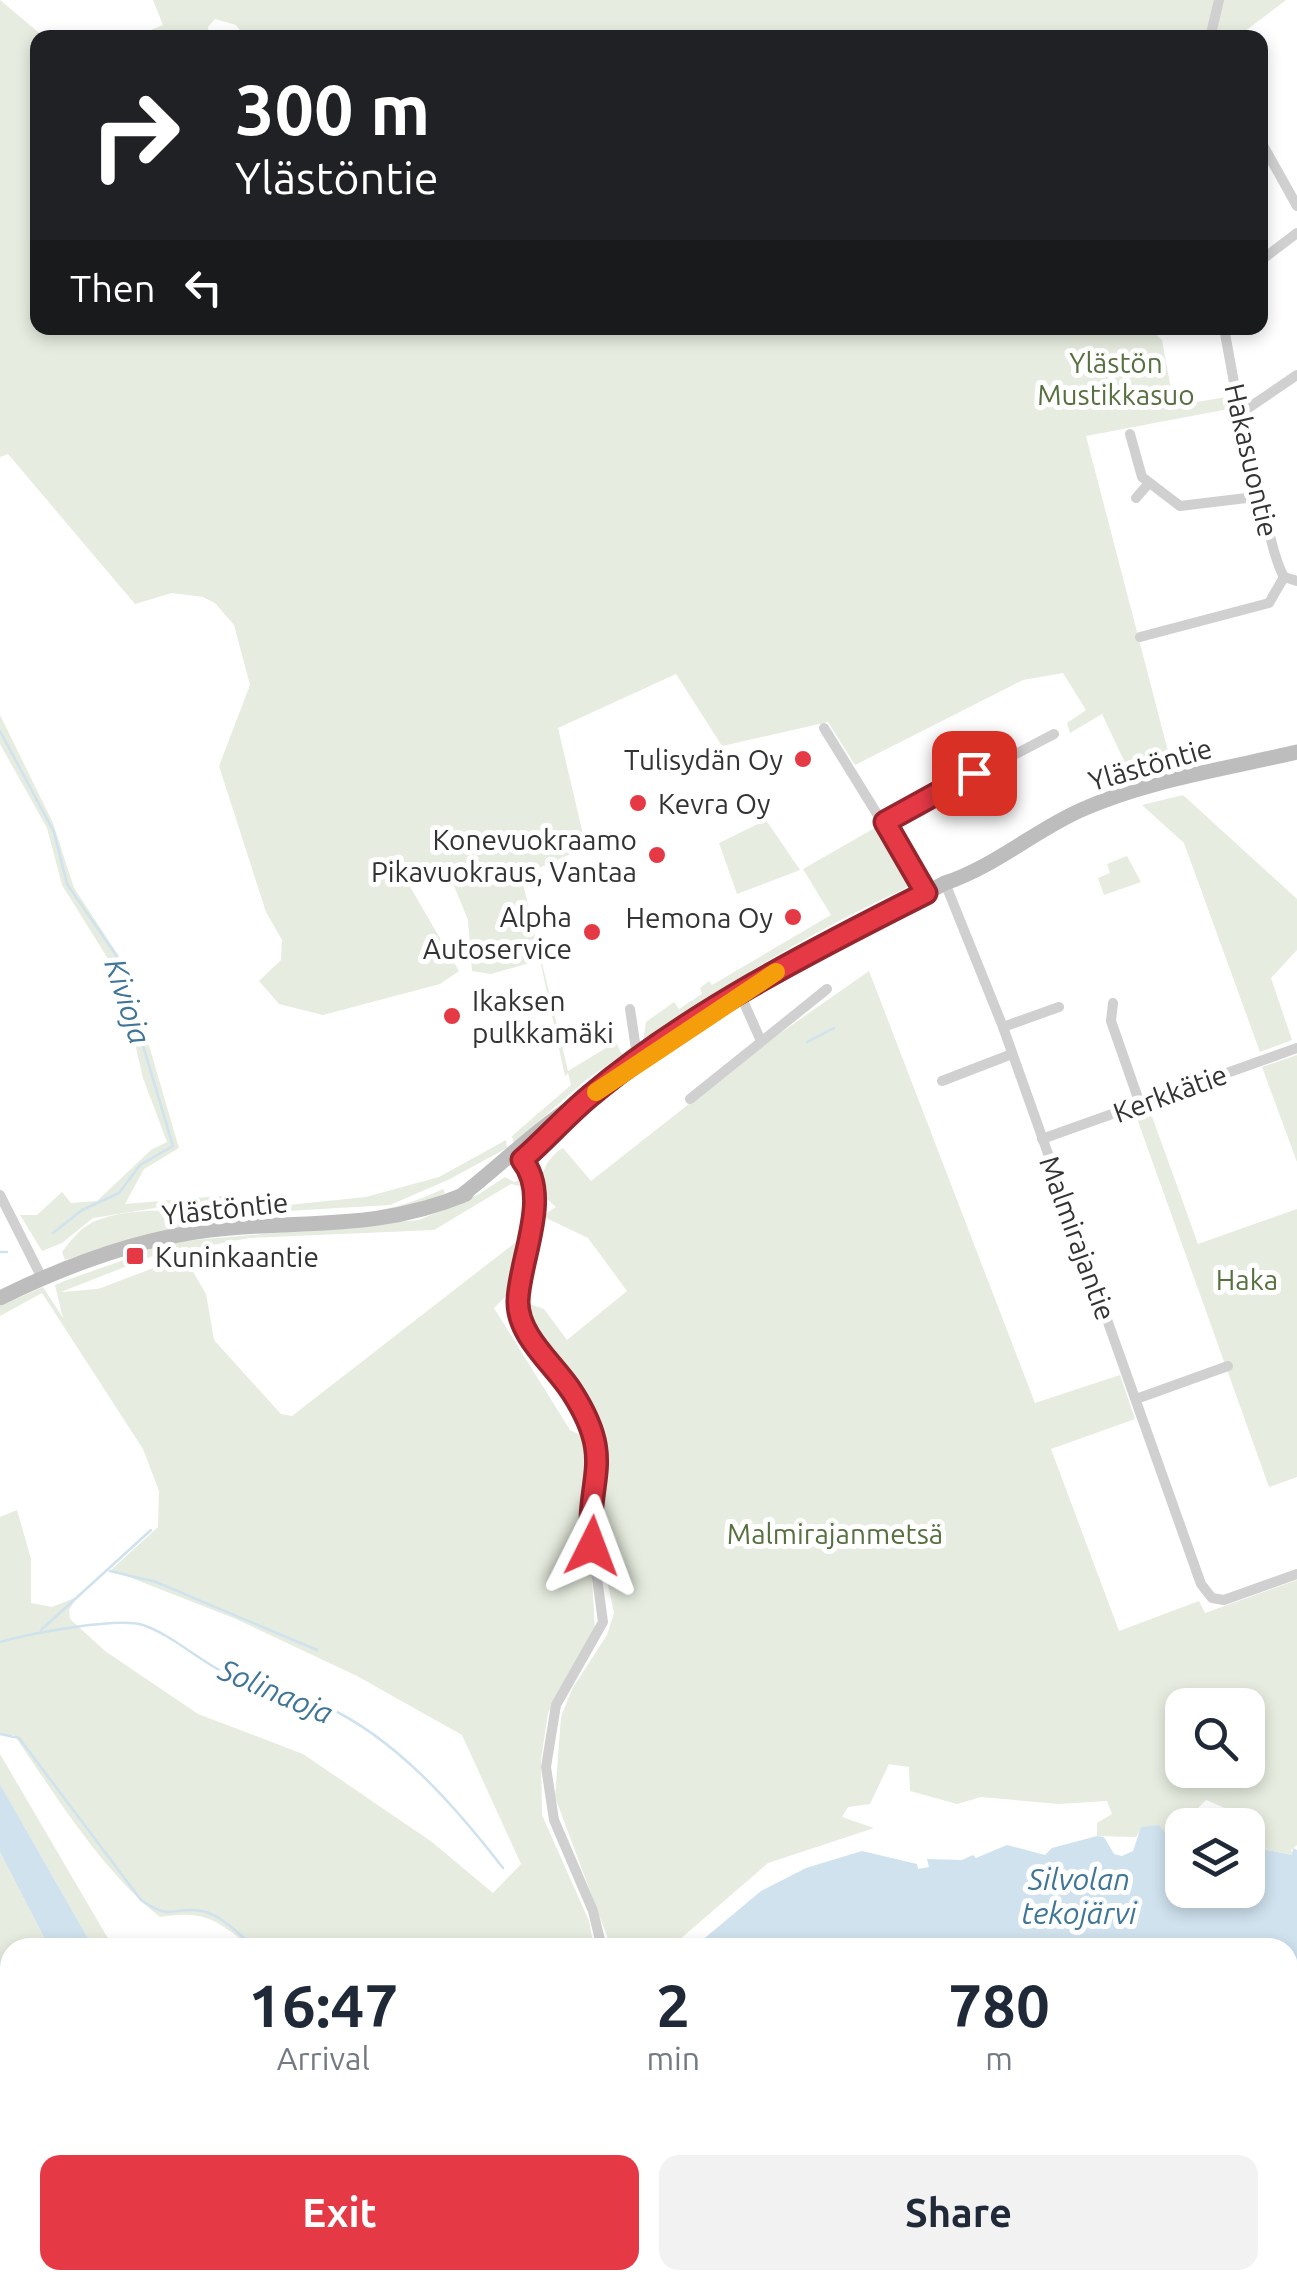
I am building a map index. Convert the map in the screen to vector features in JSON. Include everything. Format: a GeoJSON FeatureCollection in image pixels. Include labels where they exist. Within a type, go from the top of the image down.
{"type":"FeatureCollection","features":[{"type":"Feature","properties":{"kind":"main road","name":"Ylästöntie"},"geometry":{"type":"LineString","coordinates":[[0,1298],[123,1248],[178,1235],[374,1222],[428,1210],[461,1196],[519,1156],[590,1096],[740,994],[945,883],[982,857],[1110,798],[1297,752]]}},
{"type":"Feature","properties":{"kind":"street"},"geometry":{"type":"LineString","coordinates":[[1212,30],[1219,0]]}},
{"type":"Feature","properties":{"kind":"street"},"geometry":{"type":"LineString","coordinates":[[1268,154],[1297,206]]}},
{"type":"Feature","properties":{"kind":"street"},"geometry":{"type":"LineString","coordinates":[[1268,255],[1297,233]]}},
{"type":"Feature","properties":{"kind":"street","name":"Hakasuontie"},"geometry":{"type":"LineString","coordinates":[[1225,335],[1255,497],[1266,517],[1273,554],[1284,578]]}},
{"type":"Feature","properties":{"kind":"street"},"geometry":{"type":"LineString","coordinates":[[1240,413],[1297,376]]}},
{"type":"Feature","properties":{"kind":"street"},"geometry":{"type":"LineString","coordinates":[[1130,434],[1136,465],[1150,482],[1186,507],[1255,497]]}},
{"type":"Feature","properties":{"kind":"street"},"geometry":{"type":"LineString","coordinates":[[1136,498],[1150,482]]}},
{"type":"Feature","properties":{"kind":"street"},"geometry":{"type":"LineString","coordinates":[[1140,637],[1269,603],[1284,578],[1297,580]]}},
{"type":"Feature","properties":{"kind":"street"},"geometry":{"type":"LineString","coordinates":[[824,728],[926,893]]}},
{"type":"Feature","properties":{"kind":"street"},"geometry":{"type":"LineString","coordinates":[[885,822],[1054,734]]}},
{"type":"Feature","properties":{"kind":"street","name":"Malmirajantie"},"geometry":{"type":"LineString","coordinates":[[945,883],[1003,1028],[1207,1594],[1224,1600],[1297,1574]]}},
{"type":"Feature","properties":{"kind":"street"},"geometry":{"type":"LineString","coordinates":[[690,1099],[827,989]]}},
{"type":"Feature","properties":{"kind":"street"},"geometry":{"type":"LineString","coordinates":[[740,994],[761,1041]]}},
{"type":"Feature","properties":{"kind":"street"},"geometry":{"type":"LineString","coordinates":[[1113,1003],[1111,1021],[1140,1104]]}},
{"type":"Feature","properties":{"kind":"street"},"geometry":{"type":"LineString","coordinates":[[1003,1028],[1059,1007]]}},
{"type":"Feature","properties":{"kind":"street"},"geometry":{"type":"LineString","coordinates":[[630,1009],[636,1048],[643,1058]]}},
{"type":"Feature","properties":{"kind":"street","name":"Kerkkätie"},"geometry":{"type":"LineString","coordinates":[[1042,1139],[1297,1048]]}},
{"type":"Feature","properties":{"kind":"street"},"geometry":{"type":"LineString","coordinates":[[942,1080],[1012,1054]]}},
{"type":"Feature","properties":{"kind":"street"},"geometry":{"type":"LineString","coordinates":[[519,1156],[532,1172],[534,1191],[518,1301],[521,1321],[573,1394],[598,1440],[590,1527],[603,1622],[556,1705],[546,1767],[554,1820],[593,1911],[600,1938]]}},
{"type":"Feature","properties":{"kind":"street"},"geometry":{"type":"LineString","coordinates":[[0,1195],[42,1278]]}},
{"type":"Feature","properties":{"kind":"street"},"geometry":{"type":"LineString","coordinates":[[1136,1399],[1228,1366]]}},
{"type":"Feature","properties":{"kind":"green space","name":"Ylästön Mustikkasuo"},"geometry":{"type":"Polygon","coordinates":[[[0,0],[36,30],[30,30],[30,335],[1157,335],[1162,340],[1174,406],[1232,396],[1234,408],[1086,436],[1169,755],[1127,767],[1102,714],[1070,733],[1067,723],[1086,710],[1063,673],[1023,680],[855,765],[828,722],[722,746],[676,674],[558,728],[586,847],[521,876],[568,1071],[616,1042],[622,1055],[586,1080],[514,1143],[512,1136],[571,1085],[568,1073],[565,1076],[540,960],[491,974],[472,971],[468,920],[446,866],[405,878],[459,971],[440,984],[323,1015],[279,1004],[259,981],[281,960],[282,940],[266,912],[219,766],[250,685],[234,625],[215,603],[203,597],[172,593],[135,604],[8,454],[0,457],[0,0]]]}},
{"type":"Feature","properties":{"kind":"green space"},"geometry":{"type":"Polygon","coordinates":[[[153,0],[1286,0],[1247,30],[240,30],[236,25],[215,19],[208,30],[151,30],[163,25],[153,0]]]}},
{"type":"Feature","properties":{"kind":"green space"},"geometry":{"type":"Polygon","coordinates":[[[0,715],[53,823],[74,888],[126,967],[179,1148],[144,1169],[125,1204],[220,1196],[278,1206],[366,1197],[439,1177],[506,1140],[507,1148],[390,1205],[270,1212],[192,1202],[93,1218],[62,1243],[42,1251],[20,1215],[37,1215],[62,1192],[71,1203],[97,1201],[151,1150],[167,1142],[143,1078],[120,978],[62,885],[47,828],[0,744],[0,715]]]}},
{"type":"Feature","properties":{"kind":"green space"},"geometry":{"type":"Polygon","coordinates":[[[1183,795],[1297,899],[1297,950],[1271,978],[1292,1040],[1260,1052],[1184,843],[1142,805],[1183,795]]]}},
{"type":"Feature","properties":{"kind":"green space"},"geometry":{"type":"Polygon","coordinates":[[[766,820],[800,870],[737,894],[719,843],[766,820]]]}},
{"type":"Feature","properties":{"kind":"green space"},"geometry":{"type":"Polygon","coordinates":[[[880,825],[911,875],[912,885],[775,957],[643,1041],[646,1022],[674,1002],[679,1009],[702,994],[700,988],[709,981],[712,985],[831,915],[803,869],[880,825]]]}},
{"type":"Feature","properties":{"kind":"green space"},"geometry":{"type":"Polygon","coordinates":[[[1127,856],[1141,882],[1104,895],[1098,878],[1110,873],[1107,864],[1127,856]]]}},
{"type":"Feature","properties":{"kind":"green space","name":"Malmirajanmetsä"},"geometry":{"type":"Polygon","coordinates":[[[869,971],[1035,1403],[1120,1375],[1135,1419],[1051,1449],[1119,1631],[1199,1601],[1205,1613],[1297,1580],[1297,1845],[1291,1850],[1293,1855],[1265,1849],[1265,1808],[1225,1808],[1206,1800],[1198,1808],[1165,1808],[1165,1833],[1142,1827],[1136,1837],[1097,1836],[1097,1823],[1112,1814],[1107,1801],[1059,1804],[981,1797],[957,1804],[910,1791],[909,1767],[889,1764],[870,1804],[848,1807],[842,1817],[874,1828],[768,1863],[681,1938],[608,1938],[555,1797],[561,1717],[572,1689],[607,1635],[614,1613],[595,1524],[606,1458],[592,1415],[533,1333],[521,1301],[544,1309],[567,1340],[627,1291],[588,1238],[542,1216],[556,1207],[540,1193],[541,1180],[549,1161],[563,1148],[591,1181],[769,1041],[869,971]]]}},
{"type":"Feature","properties":{"kind":"green space"},"geometry":{"type":"Polygon","coordinates":[[[1297,1055],[1297,1162],[1262,1067],[1297,1055]]]}},
{"type":"Feature","properties":{"kind":"green space","name":"Haka"},"geometry":{"type":"Polygon","coordinates":[[[1149,1108],[1198,1244],[1297,1209],[1297,1477],[1269,1487],[1135,1113],[1149,1108]]]}},
{"type":"Feature","properties":{"kind":"green space"},"geometry":{"type":"Polygon","coordinates":[[[505,1177],[514,1182],[526,1178],[530,1188],[511,1184],[434,1230],[249,1238],[181,1251],[206,1294],[214,1340],[281,1414],[292,1416],[516,1242],[517,1285],[494,1308],[570,1430],[589,1439],[593,1452],[580,1543],[592,1577],[595,1631],[548,1713],[541,1760],[542,1815],[589,1921],[592,1938],[239,1938],[200,1916],[160,1917],[99,1855],[14,1735],[0,1735],[0,1517],[17,1510],[31,1559],[31,1603],[52,1607],[77,1597],[69,1610],[70,1619],[105,1651],[198,1714],[303,1754],[432,1842],[493,1893],[521,1864],[462,1735],[357,1676],[236,1619],[111,1570],[158,1527],[159,1491],[143,1449],[42,1293],[0,1316],[0,1306],[43,1287],[63,1318],[55,1285],[162,1243],[419,1220],[479,1194],[505,1177]],[[163,1252],[61,1292],[98,1289],[167,1263],[163,1252]]]}},
{"type":"Feature","properties":{"kind":"green space"},"geometry":{"type":"Polygon","coordinates":[[[443,1189],[445,1193],[420,1205],[366,1218],[204,1226],[143,1237],[65,1260],[62,1252],[88,1225],[123,1214],[189,1211],[272,1217],[347,1216],[397,1206],[443,1189]]]}},
{"type":"Feature","properties":{"kind":"green space"},"geometry":{"type":"Polygon","coordinates":[[[0,1754],[108,1938],[88,1938],[0,1784],[0,1754]]]}},
{"type":"Feature","properties":{"kind":"green space"},"geometry":{"type":"Polygon","coordinates":[[[0,1852],[44,1938],[0,1938],[0,1852]]]}},
{"type":"Feature","properties":{"kind":"water"},"geometry":{"type":"Polygon","coordinates":[[[0,1784],[88,1938],[44,1938],[0,1852],[0,1784]]]}},
{"type":"Feature","properties":{"kind":"water","name":"Silvolan tekojärvi"},"geometry":{"type":"Polygon","coordinates":[[[1159,1825],[1165,1833],[1165,1908],[1265,1908],[1265,1849],[1292,1855],[1293,1848],[1297,1850],[1297,1938],[705,1938],[761,1891],[806,1868],[862,1851],[917,1864],[918,1869],[929,1867],[927,1859],[962,1860],[973,1855],[976,1858],[1007,1845],[1045,1855],[1052,1848],[1097,1836],[1104,1837],[1114,1854],[1122,1856],[1133,1851],[1141,1827],[1159,1825]]]}},
{"type":"Feature","properties":{"kind":"waterway","name":"Kivioja"},"geometry":{"type":"LineString","coordinates":[[0,731],[54,832],[67,884],[116,955],[173,1146],[140,1165],[119,1193],[82,1210],[53,1233]]}},
{"type":"Feature","properties":{"kind":"waterway"},"geometry":{"type":"LineString","coordinates":[[807,1042],[834,1028]]}},
{"type":"Feature","properties":{"kind":"waterway","name":"Kivioja"},"geometry":{"type":"LineString","coordinates":[[0,1252],[7,1252]]}},
{"type":"Feature","properties":{"kind":"waterway"},"geometry":{"type":"LineString","coordinates":[[41,1630],[151,1530]]}},
{"type":"Feature","properties":{"kind":"waterway"},"geometry":{"type":"LineString","coordinates":[[110,1571],[156,1582],[317,1650]]}},
{"type":"Feature","properties":{"kind":"waterway","name":"Solinaoja"},"geometry":{"type":"LineString","coordinates":[[0,1642],[93,1625],[143,1625],[235,1678],[323,1705],[350,1719],[399,1755],[444,1798],[503,1868]]}},
{"type":"Feature","properties":{"kind":"waterway"},"geometry":{"type":"LineString","coordinates":[[0,1734],[19,1738],[141,1900],[166,1912],[209,1913],[244,1938]]}},
{"type":"Feature","properties":{"kind":"slow traffic"},"geometry":{"type":"LineString","coordinates":[[596,1092],[776,972]]}},
{"type":"Feature","properties":{"kind":"place","name":"Tulisydän Oy"},"geometry":{"type":"Point","coordinates":[803,759]}},
{"type":"Feature","properties":{"kind":"place","name":"Kevra Oy"},"geometry":{"type":"Point","coordinates":[638,803]}},
{"type":"Feature","properties":{"kind":"place","name":"Konevuokraamo Pikavuokraus, Vantaa"},"geometry":{"type":"Point","coordinates":[657,855]}},
{"type":"Feature","properties":{"kind":"place","name":"Hemona Oy"},"geometry":{"type":"Point","coordinates":[793,917]}},
{"type":"Feature","properties":{"kind":"place","name":"Alpha Autoservice"},"geometry":{"type":"Point","coordinates":[592,932]}},
{"type":"Feature","properties":{"kind":"place","name":"Ikaksen pulkkamäki"},"geometry":{"type":"Point","coordinates":[452,1016]}},
{"type":"Feature","properties":{"kind":"place","name":"Kuninkaantie"},"geometry":{"type":"Point","coordinates":[135,1256]}},
{"type":"Feature","properties":{"kind":"route"},"geometry":{"type":"LineString","coordinates":[[592,1546],[590,1527],[598,1440],[573,1394],[521,1321],[518,1301],[534,1191],[532,1172],[522,1160],[590,1096],[715,1010],[802,957],[926,893],[885,822],[974,773]]}}]}
